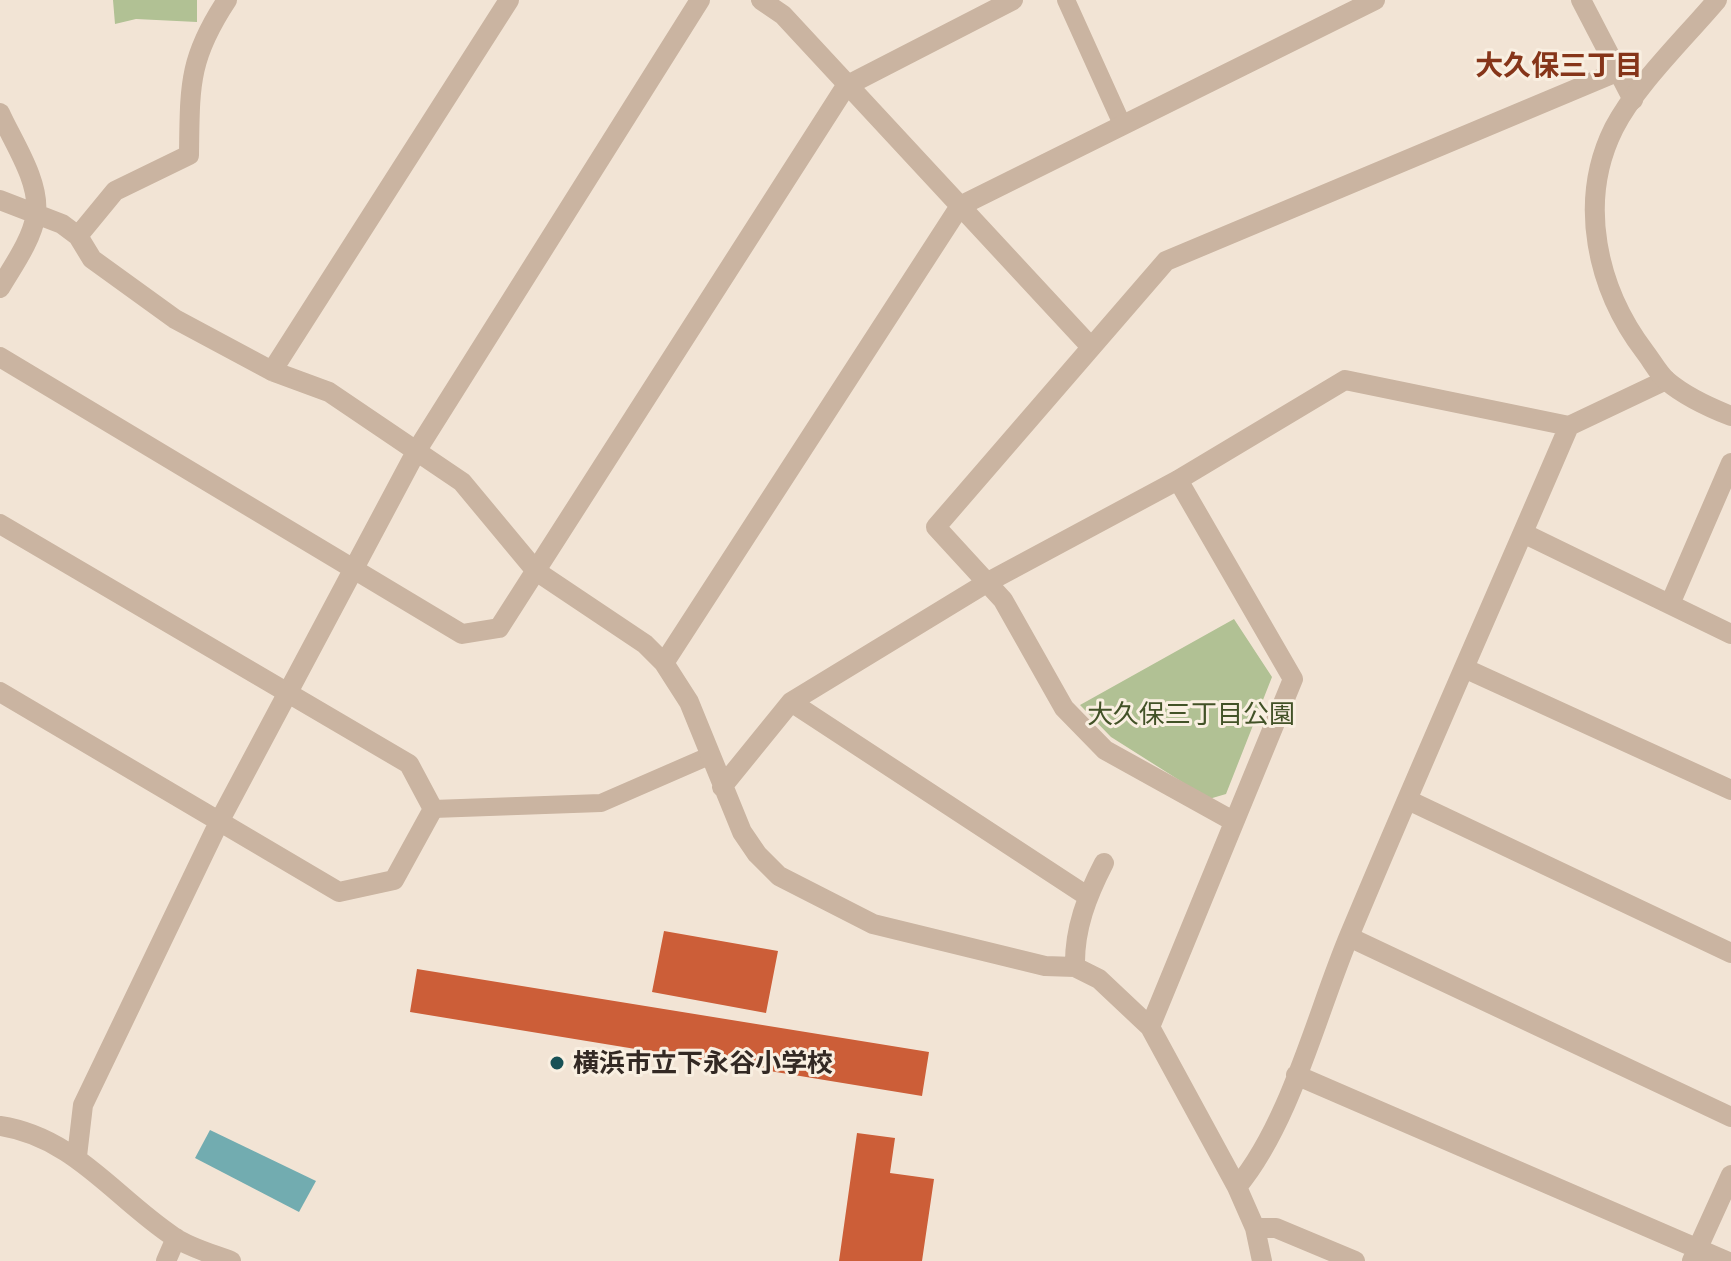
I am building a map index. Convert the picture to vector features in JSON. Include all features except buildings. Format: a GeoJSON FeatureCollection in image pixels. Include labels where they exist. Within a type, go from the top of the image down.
{"type":"FeatureCollection","features":[{"type":"Feature","properties":{"kind":"street"},"geometry":{"type":"LineString","coordinates":[[78,236],[115,191],[189,155],[190,76],[205,33],[227,0]]}},
{"type":"Feature","properties":{"kind":"street"},"geometry":{"type":"LineString","coordinates":[[272,371],[509,0]]}},
{"type":"Feature","properties":{"kind":"street"},"geometry":{"type":"LineString","coordinates":[[77,1156],[83,1105],[220,820],[417,450],[700,0]]}},
{"type":"Feature","properties":{"kind":"street"},"geometry":{"type":"LineString","coordinates":[[761,0],[783,15],[1091,347]]}},
{"type":"Feature","properties":{"kind":"street"},"geometry":{"type":"LineString","coordinates":[[0,357],[353,572],[462,634],[499,628],[846,86],[1013,0]]}},
{"type":"Feature","properties":{"kind":"street"},"geometry":{"type":"LineString","coordinates":[[664,663],[960,206],[1375,0]]}},
{"type":"Feature","properties":{"kind":"street"},"geometry":{"type":"LineString","coordinates":[[1581,0],[1633,100]]}},
{"type":"Feature","properties":{"kind":"street"},"geometry":{"type":"LineString","coordinates":[[1717,0],[1614,127],[1600,162],[1593,216],[1599,258],[1611,293],[1630,332],[1666,380],[1704,406],[1731,416]]}},
{"type":"Feature","properties":{"kind":"street"},"geometry":{"type":"LineString","coordinates":[[1233,821],[1105,750],[1064,708],[1003,600],[936,527],[1166,261],[1619,71]]}},
{"type":"Feature","properties":{"kind":"street"},"geometry":{"type":"LineString","coordinates":[[0,113],[33,187],[36,214],[25,244],[0,288]]}},
{"type":"Feature","properties":{"kind":"street"},"geometry":{"type":"LineString","coordinates":[[0,200],[62,224],[78,236],[92,259],[175,319],[272,371],[329,392],[462,482],[536,571],[645,644],[664,663],[684,692],[742,832],[757,854],[779,876],[873,924],[1045,966],[1075,967],[1099,979],[1150,1027],[1237,1187],[1255,1228],[1262,1261]]}},
{"type":"Feature","properties":{"kind":"street"},"geometry":{"type":"LineString","coordinates":[[722,787],[791,702],[988,582],[1178,480],[1345,380],[1569,426],[1666,380]]}},
{"type":"Feature","properties":{"kind":"street"},"geometry":{"type":"LineString","coordinates":[[1237,1187],[1256,1164],[1296,1075],[1349,937],[1569,426]]}},
{"type":"Feature","properties":{"kind":"street"},"geometry":{"type":"LineString","coordinates":[[1670,604],[1731,463]]}},
{"type":"Feature","properties":{"kind":"street"},"geometry":{"type":"LineString","coordinates":[[1150,1027],[1293,679],[1178,480]]}},
{"type":"Feature","properties":{"kind":"street"},"geometry":{"type":"LineString","coordinates":[[0,524],[409,764],[433,809],[394,880],[339,892],[0,692]]}},
{"type":"Feature","properties":{"kind":"street"},"geometry":{"type":"LineString","coordinates":[[1523,533],[1731,634]]}},
{"type":"Feature","properties":{"kind":"street"},"geometry":{"type":"LineString","coordinates":[[1464,668],[1731,790]]}},
{"type":"Feature","properties":{"kind":"street"},"geometry":{"type":"LineString","coordinates":[[791,702],[1087,896]]}},
{"type":"Feature","properties":{"kind":"street"},"geometry":{"type":"LineString","coordinates":[[1408,800],[1731,953]]}},
{"type":"Feature","properties":{"kind":"street"},"geometry":{"type":"LineString","coordinates":[[1075,967],[1074,944],[1087,896],[1104,863]]}},
{"type":"Feature","properties":{"kind":"street"},"geometry":{"type":"LineString","coordinates":[[1349,937],[1731,1117]]}},
{"type":"Feature","properties":{"kind":"street"},"geometry":{"type":"LineString","coordinates":[[1296,1075],[1695,1254],[1726,1261]]}},
{"type":"Feature","properties":{"kind":"street"},"geometry":{"type":"LineString","coordinates":[[0,1126],[27,1130],[77,1156],[176,1238],[231,1261]]}},
{"type":"Feature","properties":{"kind":"street"},"geometry":{"type":"LineString","coordinates":[[1695,1254],[1731,1175]]}},
{"type":"Feature","properties":{"kind":"street"},"geometry":{"type":"LineString","coordinates":[[1255,1228],[1276,1228],[1355,1261]]}},
{"type":"Feature","properties":{"kind":"street"},"geometry":{"type":"LineString","coordinates":[[166,1261],[176,1238]]}},
{"type":"Feature","properties":{"kind":"lane"},"geometry":{"type":"LineString","coordinates":[[1066,0],[1122,124]]}},
{"type":"Feature","properties":{"kind":"lane"},"geometry":{"type":"LineString","coordinates":[[433,809],[601,803],[709,756]]}},
{"type":"Feature","properties":{"kind":"green space"},"geometry":{"type":"Polygon","coordinates":[[[113,0],[197,0],[197,22],[136,19],[115,24],[113,0]]]}},
{"type":"Feature","properties":{"kind":"green space","name":"大久保三丁目公園"},"geometry":{"type":"Polygon","coordinates":[[[1234,619],[1272,677],[1226,794],[1209,799],[1111,737],[1080,705],[1234,619]]]}},
{"type":"Feature","properties":{"kind":"water"},"geometry":{"type":"Polygon","coordinates":[[[210,1130],[316,1181],[299,1212],[195,1158],[210,1130]]]}},
{"type":"Feature","properties":{"kind":"place","name":"横浜市立下永谷小学校"},"geometry":{"type":"Point","coordinates":[557,1063]}},
{"type":"Feature","properties":{"kind":"district","name":"大久保三丁目"},"geometry":{"type":"Point","coordinates":[1559,66]}}]}
